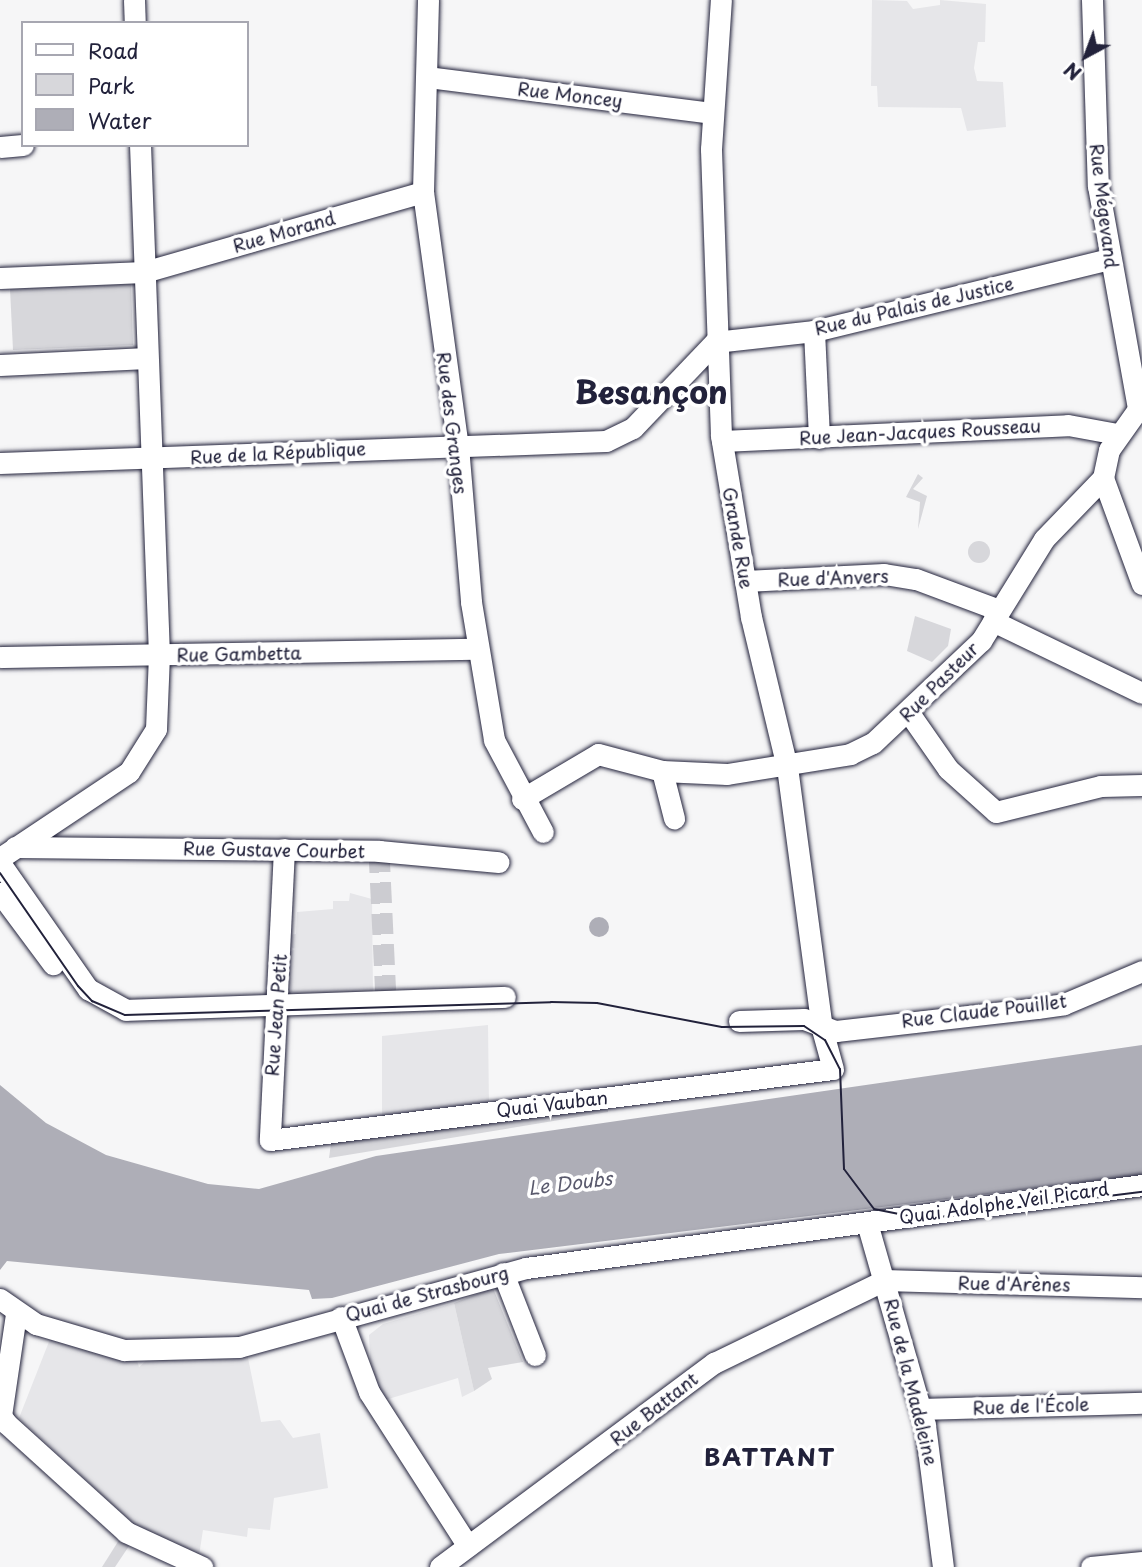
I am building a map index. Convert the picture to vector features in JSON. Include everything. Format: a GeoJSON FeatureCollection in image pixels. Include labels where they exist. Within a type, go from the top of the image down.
{"type":"FeatureCollection","features":[{"type":"Feature","properties":{"kind":"street"},"geometry":{"type":"LineString","coordinates":[[135,0],[135,21]]}},
{"type":"Feature","properties":{"kind":"street","name":"Rue des Granges"},"geometry":{"type":"LineString","coordinates":[[428,0],[423,192],[458,446],[478,649],[494,740],[522,799],[543,832]]}},
{"type":"Feature","properties":{"kind":"street","name":"Grande Rue"},"geometry":{"type":"LineString","coordinates":[[721,0],[713,113],[715,342],[722,441],[745,582],[787,767],[822,1029],[833,1069]]}},
{"type":"Feature","properties":{"kind":"street","name":"Rue Mégevand"},"geometry":{"type":"LineString","coordinates":[[1092,0],[1095,158],[1110,259],[1140,410]]}},
{"type":"Feature","properties":{"kind":"street","name":"Rue Moncey"},"geometry":{"type":"LineString","coordinates":[[427,77],[713,113]]}},
{"type":"Feature","properties":{"kind":"street"},"geometry":{"type":"LineString","coordinates":[[0,147],[21,145]]}},
{"type":"Feature","properties":{"kind":"street"},"geometry":{"type":"LineString","coordinates":[[140,147],[159,704],[150,746],[129,772],[4,856],[97,998],[126,1010],[505,997]]}},
{"type":"Feature","properties":{"kind":"street","name":"Rue Morand"},"geometry":{"type":"LineString","coordinates":[[0,278],[144,272],[423,192]]}},
{"type":"Feature","properties":{"kind":"street","name":"Rue du Palais de Justice"},"geometry":{"type":"LineString","coordinates":[[715,342],[814,331],[1110,259]]}},
{"type":"Feature","properties":{"kind":"street"},"geometry":{"type":"LineString","coordinates":[[814,331],[819,438]]}},
{"type":"Feature","properties":{"kind":"street","name":"Rue de la République"},"geometry":{"type":"LineString","coordinates":[[0,463],[555,444],[618,439],[715,342]]}},
{"type":"Feature","properties":{"kind":"street"},"geometry":{"type":"LineString","coordinates":[[0,365],[147,358]]}},
{"type":"Feature","properties":{"kind":"street"},"geometry":{"type":"LineString","coordinates":[[1140,410],[1117,434],[1104,478],[1142,584]]}},
{"type":"Feature","properties":{"kind":"street","name":"Rue Jean-Jacques Rousseau"},"geometry":{"type":"LineString","coordinates":[[722,441],[1068,425],[1117,434]]}},
{"type":"Feature","properties":{"kind":"street","name":"Rue Pasteur"},"geometry":{"type":"LineString","coordinates":[[522,799],[598,754],[662,771],[727,774],[787,767],[850,754],[909,713],[996,615],[1044,539],[1104,478]]}},
{"type":"Feature","properties":{"kind":"street","name":"Rue d'Anvers"},"geometry":{"type":"LineString","coordinates":[[745,582],[884,574],[916,579],[996,615],[1142,693]]}},
{"type":"Feature","properties":{"kind":"street","name":"Rue Gambetta"},"geometry":{"type":"LineString","coordinates":[[0,657],[478,649]]}},
{"type":"Feature","properties":{"kind":"street"},"geometry":{"type":"LineString","coordinates":[[909,713],[948,769],[996,812],[1101,786],[1142,785]]}},
{"type":"Feature","properties":{"kind":"street"},"geometry":{"type":"LineString","coordinates":[[662,771],[674,818]]}},
{"type":"Feature","properties":{"kind":"street"},"geometry":{"type":"LineString","coordinates":[[50,846],[71,810]]}},
{"type":"Feature","properties":{"kind":"street","name":"Rue Gustave Courbet"},"geometry":{"type":"LineString","coordinates":[[4,856],[50,846],[379,851],[498,862]]}},
{"type":"Feature","properties":{"kind":"street","name":"Rue Jean Petit"},"geometry":{"type":"LineString","coordinates":[[270,1140],[280,1006],[284,849]]}},
{"type":"Feature","properties":{"kind":"street"},"geometry":{"type":"LineString","coordinates":[[0,893],[58,972]]}},
{"type":"Feature","properties":{"kind":"street","name":"Rue Claude Pouillet"},"geometry":{"type":"LineString","coordinates":[[822,1029],[1064,1004],[1142,971]]}},
{"type":"Feature","properties":{"kind":"street"},"geometry":{"type":"LineString","coordinates":[[739,1021],[804,1018],[822,1029]]}},
{"type":"Feature","properties":{"kind":"street","name":"Quai Vauban"},"geometry":{"type":"LineString","coordinates":[[270,1140],[833,1069]]}},
{"type":"Feature","properties":{"kind":"street","name":"Quai Adolphe Veil Picard"},"geometry":{"type":"LineString","coordinates":[[867,1223],[1142,1185]]}},
{"type":"Feature","properties":{"kind":"street","name":"Quai de Strasbourg"},"geometry":{"type":"LineString","coordinates":[[0,1299],[16,1314],[69,1336],[144,1353],[245,1346],[503,1273],[867,1223]]}},
{"type":"Feature","properties":{"kind":"street","name":"Rue de la Madeleine"},"geometry":{"type":"LineString","coordinates":[[867,1223],[886,1280],[921,1409],[943,1567]]}},
{"type":"Feature","properties":{"kind":"street"},"geometry":{"type":"LineString","coordinates":[[503,1273],[535,1355]]}},
{"type":"Feature","properties":{"kind":"street","name":"Rue d'Arènes"},"geometry":{"type":"LineString","coordinates":[[886,1280],[1142,1287]]}},
{"type":"Feature","properties":{"kind":"street","name":"Rue Battant"},"geometry":{"type":"LineString","coordinates":[[440,1567],[714,1363],[886,1280]]}},
{"type":"Feature","properties":{"kind":"street"},"geometry":{"type":"LineString","coordinates":[[16,1314],[1,1416],[3,1432],[126,1532],[202,1567]]}},
{"type":"Feature","properties":{"kind":"street"},"geometry":{"type":"LineString","coordinates":[[341,1317],[351,1362],[468,1546]]}},
{"type":"Feature","properties":{"kind":"street","name":"Rue de l'École"},"geometry":{"type":"LineString","coordinates":[[921,1409],[1142,1403]]}},
{"type":"Feature","properties":{"kind":"street"},"geometry":{"type":"LineString","coordinates":[[1091,1567],[1142,1562]]}},
{"type":"Feature","properties":{"kind":"shaded area"},"geometry":{"type":"Polygon","coordinates":[[[872,0],[907,1],[913,9],[940,5],[940,0],[986,4],[985,42],[978,42],[974,68],[977,81],[1003,82],[1006,127],[967,131],[961,108],[878,107],[877,86],[871,86],[872,0]]]}},
{"type":"Feature","properties":{"kind":"shaded area"},"geometry":{"type":"Polygon","coordinates":[[[350,893],[372,899],[373,994],[309,997],[291,992],[288,953],[295,949],[288,946],[288,935],[296,934],[297,912],[333,909],[333,901],[349,901],[350,893]]]}},
{"type":"Feature","properties":{"kind":"shaded area"},"geometry":{"type":"Polygon","coordinates":[[[488,1025],[489,1107],[382,1119],[382,1036],[488,1025]]]}},
{"type":"Feature","properties":{"kind":"shaded area"},"geometry":{"type":"Polygon","coordinates":[[[454,1303],[474,1391],[462,1397],[458,1378],[385,1400],[371,1377],[369,1335],[383,1324],[454,1303]]]}},
{"type":"Feature","properties":{"kind":"shaded area"},"geometry":{"type":"Polygon","coordinates":[[[50,1339],[137,1360],[139,1367],[147,1360],[247,1353],[261,1422],[280,1420],[293,1438],[320,1433],[328,1488],[274,1498],[270,1530],[248,1528],[247,1537],[203,1530],[199,1556],[138,1528],[19,1418],[50,1339]]]}},
{"type":"Feature","properties":{"kind":"green space"},"geometry":{"type":"Polygon","coordinates":[[[131,284],[133,345],[13,350],[10,289],[131,284]]]}},
{"type":"Feature","properties":{"kind":"green space"},"geometry":{"type":"Polygon","coordinates":[[[918,474],[923,478],[913,489],[927,496],[918,529],[920,502],[906,497],[918,474]]]}},
{"type":"Feature","properties":{"kind":"green space"},"geometry":{"type":"Polygon","coordinates":[[[979,541],[987,544],[990,552],[987,560],[979,563],[971,560],[968,552],[971,544],[979,541]]]}},
{"type":"Feature","properties":{"kind":"green space"},"geometry":{"type":"Polygon","coordinates":[[[915,616],[951,629],[948,646],[932,662],[907,651],[915,616]]]}},
{"type":"Feature","properties":{"kind":"green space"},"geometry":{"type":"Polygon","coordinates":[[[608,1104],[608,1112],[329,1158],[332,1136],[608,1104]]]}},
{"type":"Feature","properties":{"kind":"green space"},"geometry":{"type":"Polygon","coordinates":[[[493,1288],[523,1362],[488,1368],[492,1379],[474,1391],[454,1303],[493,1288]]]}},
{"type":"Feature","properties":{"kind":"green space"},"geometry":{"type":"Polygon","coordinates":[[[119,1540],[129,1546],[115,1567],[102,1567],[119,1540]]]}},
{"type":"Feature","properties":{"kind":"water"},"geometry":{"type":"Polygon","coordinates":[[[595,917],[603,917],[609,927],[603,937],[595,937],[589,931],[589,923],[595,917]]]}},
{"type":"Feature","properties":{"kind":"water","name":"Le Doubs"},"geometry":{"type":"Polygon","coordinates":[[[1142,1045],[1142,1175],[499,1254],[332,1298],[312,1299],[309,1290],[7,1261],[0,1270],[0,1085],[46,1123],[106,1155],[208,1184],[259,1189],[376,1156],[1142,1045]]]}},
{"type":"Feature","properties":{"kind":"tunnel"},"geometry":{"type":"LineString","coordinates":[[379,851],[386,1002]]}},
{"type":"Feature","properties":{"kind":"tram line"},"geometry":{"type":"LineString","coordinates":[[0,873],[78,986],[92,1001],[125,1015],[551,1002],[597,1003],[722,1027],[804,1026],[825,1040],[840,1069],[844,1169],[874,1209],[924,1219],[1142,1192]]}},
{"type":"Feature","properties":{"kind":"district","name":"Besançon"},"geometry":{"type":"Point","coordinates":[651,391]}},
{"type":"Feature","properties":{"kind":"district","name":"BATTANT"},"geometry":{"type":"Point","coordinates":[770,1457]}}]}
